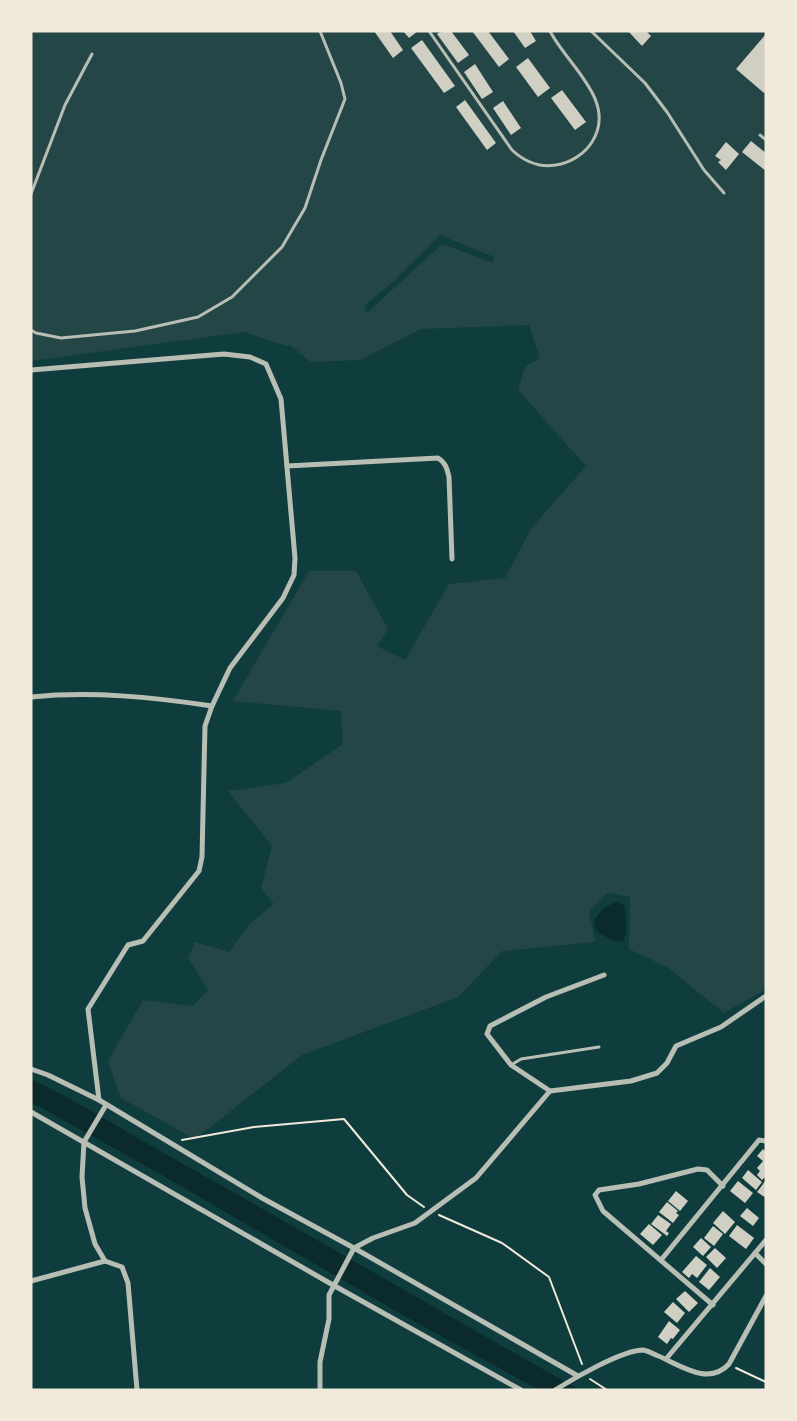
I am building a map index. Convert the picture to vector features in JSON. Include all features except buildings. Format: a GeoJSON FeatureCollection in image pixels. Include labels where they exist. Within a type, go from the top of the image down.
{"type":"FeatureCollection","features":[{"type":"Feature","properties":{"kind":"street"},"geometry":{"type":"LineString","coordinates":[[31,370],[224,354],[250,357],[266,364],[282,399],[295,558],[294,575],[283,598],[230,668],[205,726],[202,857],[199,871],[143,941],[128,945],[88,1009],[99,1100]]}},
{"type":"Feature","properties":{"kind":"street"},"geometry":{"type":"LineString","coordinates":[[287,466],[438,458],[443,461],[449,477],[452,558]]}},
{"type":"Feature","properties":{"kind":"street"},"geometry":{"type":"LineString","coordinates":[[31,697],[109,695],[160,698],[212,706]]}},
{"type":"Feature","properties":{"kind":"street"},"geometry":{"type":"LineString","coordinates":[[604,975],[546,997],[490,1026],[487,1034],[511,1065],[550,1091],[631,1081],[656,1073],[667,1063],[676,1046],[721,1027],[766,996]]}},
{"type":"Feature","properties":{"kind":"street"},"geometry":{"type":"LineString","coordinates":[[31,1069],[48,1075],[99,1100],[262,1198],[354,1248],[578,1376]]}},
{"type":"Feature","properties":{"kind":"street"},"geometry":{"type":"LineString","coordinates":[[320,1390],[320,1362],[329,1319],[329,1295],[354,1248],[373,1238],[415,1223],[476,1178],[550,1091]]}},
{"type":"Feature","properties":{"kind":"street"},"geometry":{"type":"LineString","coordinates":[[105,1261],[95,1244],[85,1208],[82,1177],[84,1142],[106,1105]]}},
{"type":"Feature","properties":{"kind":"street"},"geometry":{"type":"LineString","coordinates":[[31,1112],[521,1390]]}},
{"type":"Feature","properties":{"kind":"street"},"geometry":{"type":"LineString","coordinates":[[661,1260],[759,1140],[766,1141]]}},
{"type":"Feature","properties":{"kind":"street"},"geometry":{"type":"LineString","coordinates":[[712,1305],[603,1211],[595,1195],[599,1190],[640,1184],[698,1170],[707,1170],[723,1186]]}},
{"type":"Feature","properties":{"kind":"street"},"geometry":{"type":"LineString","coordinates":[[666,1359],[766,1240]]}},
{"type":"Feature","properties":{"kind":"street"},"geometry":{"type":"LineString","coordinates":[[755,1253],[766,1264]]}},
{"type":"Feature","properties":{"kind":"street"},"geometry":{"type":"LineString","coordinates":[[31,1281],[105,1261],[122,1267],[128,1283],[137,1390]]}},
{"type":"Feature","properties":{"kind":"street"},"geometry":{"type":"LineString","coordinates":[[555,1390],[578,1376],[622,1355],[643,1350],[701,1374],[713,1375],[726,1368],[729,1364],[766,1296]]}},
{"type":"Feature","properties":{"kind":"lane"},"geometry":{"type":"LineString","coordinates":[[31,330],[36,334],[61,338],[135,331],[198,317],[232,297],[275,253],[294,228],[305,208],[321,160],[345,99],[341,83],[320,31]]}},
{"type":"Feature","properties":{"kind":"lane"},"geometry":{"type":"LineString","coordinates":[[429,31],[512,150],[530,162],[546,166],[572,161],[589,146],[596,136],[600,123],[599,110],[590,89],[550,31]]}},
{"type":"Feature","properties":{"kind":"lane"},"geometry":{"type":"LineString","coordinates":[[591,31],[645,82],[667,112],[704,170],[724,193]]}},
{"type":"Feature","properties":{"kind":"lane"},"geometry":{"type":"LineString","coordinates":[[31,194],[65,105],[92,54]]}},
{"type":"Feature","properties":{"kind":"lane"},"geometry":{"type":"LineString","coordinates":[[760,135],[766,140]]}},
{"type":"Feature","properties":{"kind":"lane"},"geometry":{"type":"LineString","coordinates":[[511,1065],[521,1059],[599,1047]]}},
{"type":"Feature","properties":{"kind":"path"},"geometry":{"type":"LineString","coordinates":[[169,1143],[254,1127],[344,1119],[407,1195],[430,1211],[502,1242],[549,1277],[585,1373],[592,1381],[607,1390]]}},
{"type":"Feature","properties":{"kind":"path"},"geometry":{"type":"LineString","coordinates":[[729,1364],[766,1382]]}},
{"type":"Feature","properties":{"kind":"shaded area"},"geometry":{"type":"Polygon","coordinates":[[[31,31],[766,31],[766,989],[724,1013],[667,967],[629,949],[630,897],[607,893],[589,911],[595,942],[502,951],[458,997],[302,1055],[195,1139],[121,1098],[108,1061],[143,1000],[193,1006],[208,990],[188,958],[195,942],[229,952],[250,923],[274,904],[261,888],[272,846],[228,791],[286,783],[343,744],[341,711],[233,701],[309,571],[356,571],[388,629],[377,646],[405,660],[449,584],[505,578],[531,529],[586,466],[518,390],[525,367],[540,358],[529,325],[421,329],[360,360],[311,362],[290,345],[287,346],[244,332],[31,361],[31,31]],[[440,235],[394,281],[364,306],[367,313],[442,244],[493,263],[494,257],[440,235]]]}},
{"type":"Feature","properties":{"kind":"shaded area"},"geometry":{"type":"Polygon","coordinates":[[[617,902],[625,906],[626,931],[624,941],[621,942],[600,933],[594,924],[597,915],[609,905],[617,902]]]}},
{"type":"Feature","properties":{"kind":"shaded area"},"geometry":{"type":"Polygon","coordinates":[[[31,1079],[89,1109],[580,1390],[539,1390],[408,1318],[162,1175],[40,1107],[31,1104],[31,1079]]]}}]}
